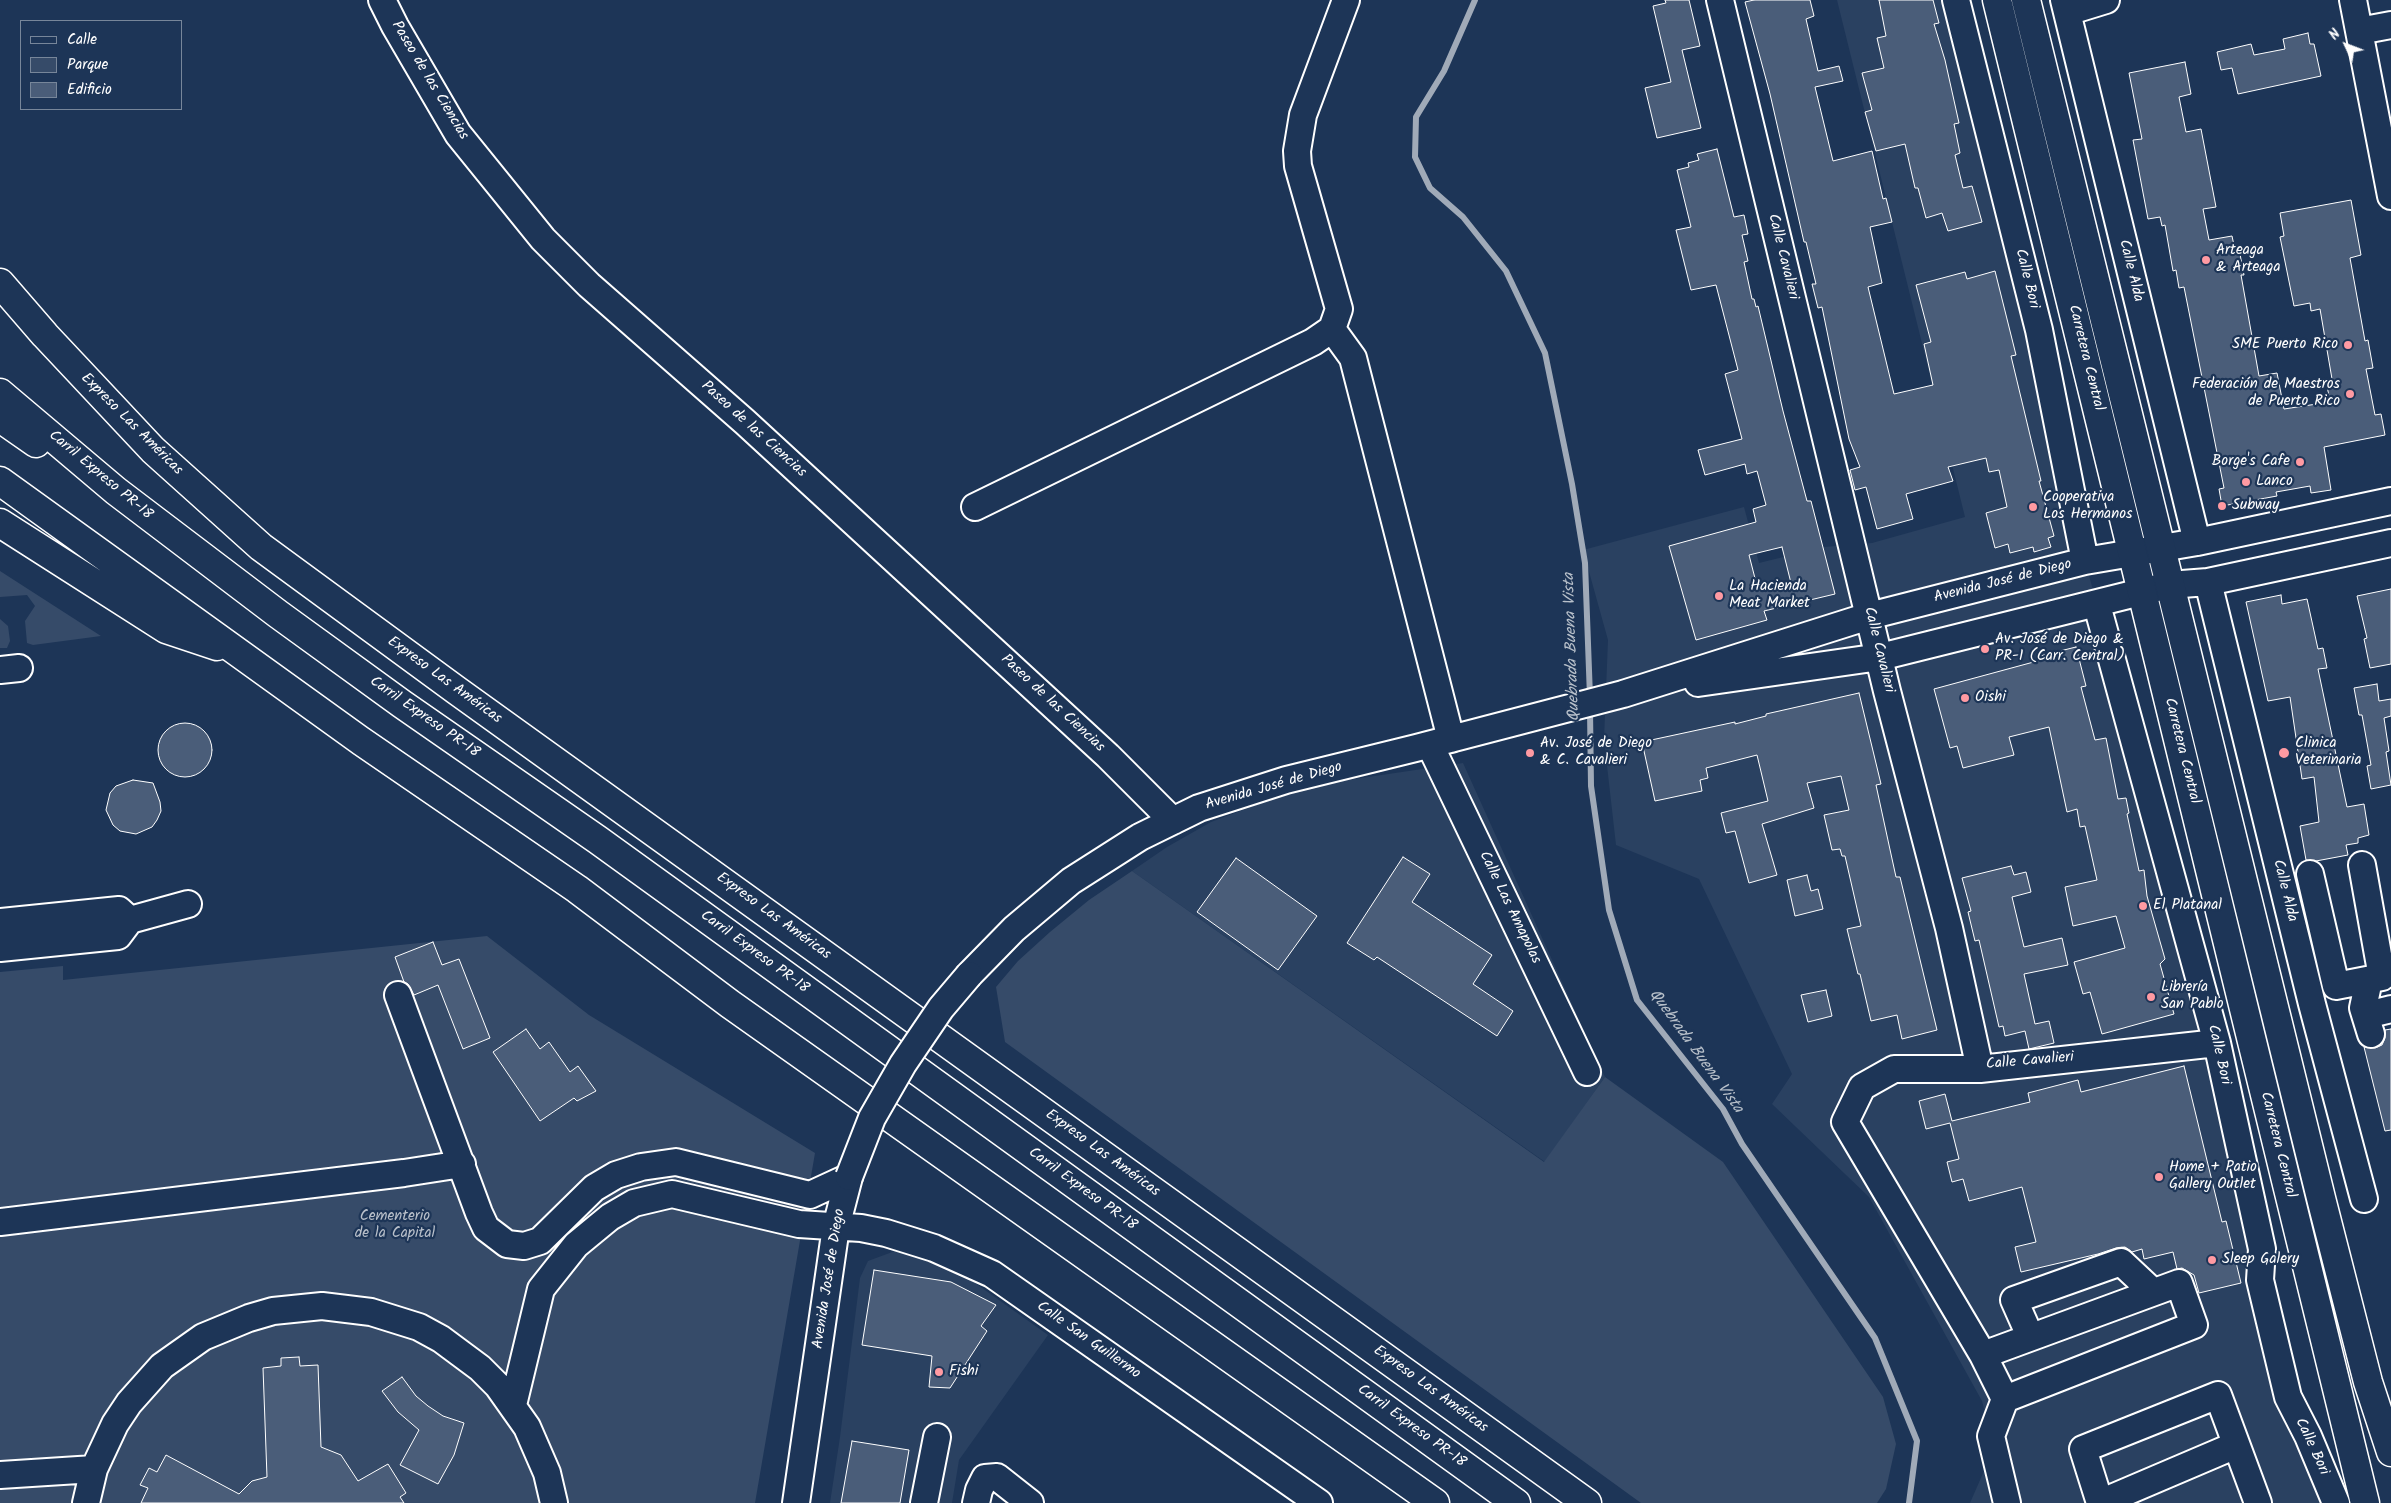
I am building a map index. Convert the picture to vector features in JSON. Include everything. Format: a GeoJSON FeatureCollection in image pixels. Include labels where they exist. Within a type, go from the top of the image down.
{"type":"FeatureCollection","features":[{"type":"Feature","properties":{"kind":"highway","name":"Carretera Central"},"geometry":{"type":"LineString","coordinates":[[1997,0],[2146,550],[2169,586],[2368,1382],[2391,1452]]}},
{"type":"Feature","properties":{"kind":"highway","name":"Carretera Central"},"geometry":{"type":"LineString","coordinates":[[2026,0],[2146,550],[2143,592],[2365,1503]]}},
{"type":"Feature","properties":{"kind":"highway","name":"Expreso Las Américas"},"geometry":{"type":"LineString","coordinates":[[0,283],[45,335],[153,450],[261,547],[456,690],[1587,1503]]}},
{"type":"Feature","properties":{"kind":"highway","name":"Carril Expreso PR-18"},"geometry":{"type":"LineString","coordinates":[[0,393],[116,491],[185,545],[402,704],[598,840],[1516,1503]]}},
{"type":"Feature","properties":{"kind":"highway"},"geometry":{"type":"LineString","coordinates":[[0,418],[63,461],[116,491]]}},
{"type":"Feature","properties":{"kind":"highway"},"geometry":{"type":"LineString","coordinates":[[0,481],[362,741],[577,889],[730,1004],[1435,1503]]}},
{"type":"Feature","properties":{"kind":"highway"},"geometry":{"type":"LineString","coordinates":[[0,523],[166,629],[242,655]]}},
{"type":"Feature","properties":{"kind":"street","name":"Paseo de las Ciencias"},"geometry":{"type":"LineString","coordinates":[[382,0],[394,26],[458,134],[543,239],[589,285],[745,422],[1101,750],[1174,821]]}},
{"type":"Feature","properties":{"kind":"street"},"geometry":{"type":"LineString","coordinates":[[975,507],[1313,342],[1332,329],[1339,309],[1298,166],[1297,151],[1303,114],[1323,66],[1346,0]]}},
{"type":"Feature","properties":{"kind":"street","name":"Calle Cavalieri"},"geometry":{"type":"LineString","coordinates":[[1720,0],[1869,616],[1949,928],[1980,1069],[2217,1043]]}},
{"type":"Feature","properties":{"kind":"street","name":"Calle Bori"},"geometry":{"type":"LineString","coordinates":[[1956,0],[2039,330],[2086,561]]}},
{"type":"Feature","properties":{"kind":"street"},"geometry":{"type":"LineString","coordinates":[[2065,6],[2106,0]]}},
{"type":"Feature","properties":{"kind":"street"},"geometry":{"type":"LineString","coordinates":[[2353,0],[2391,196]]}},
{"type":"Feature","properties":{"kind":"street","name":"Calle Alda"},"geometry":{"type":"LineString","coordinates":[[2065,6],[2197,542]]}},
{"type":"Feature","properties":{"kind":"street"},"geometry":{"type":"LineString","coordinates":[[2358,32],[2391,25]]}},
{"type":"Feature","properties":{"kind":"street","name":"Calle Las Amapolas"},"geometry":{"type":"LineString","coordinates":[[1332,329],[1353,358],[1440,742],[1587,1072]]}},
{"type":"Feature","properties":{"kind":"street","name":"Avenida José de Diego"},"geometry":{"type":"LineString","coordinates":[[796,1503],[836,1228],[849,1177],[872,1118],[903,1064],[941,1008],[969,975],[1014,928],[1071,881],[1140,837],[1199,808],[1286,780],[1622,694],[1869,616],[2086,561],[2197,542],[2391,501]]}},
{"type":"Feature","properties":{"kind":"street","name":"Avenida José de Diego"},"geometry":{"type":"LineString","coordinates":[[1622,694],[1880,657],[2169,586],[2208,582],[2391,544]]}},
{"type":"Feature","properties":{"kind":"street","name":"Calle Alda"},"geometry":{"type":"LineString","coordinates":[[2208,582],[2312,1004],[2364,1200]]}},
{"type":"Feature","properties":{"kind":"street","name":"Calle Bori"},"geometry":{"type":"LineString","coordinates":[[2097,604],[2217,1043],[2262,1249],[2260,1280],[2288,1397],[2308,1436],[2336,1503]]}},
{"type":"Feature","properties":{"kind":"street"},"geometry":{"type":"LineString","coordinates":[[2362,864],[2380,979],[2363,1008],[2379,1019]]}},
{"type":"Feature","properties":{"kind":"street"},"geometry":{"type":"LineString","coordinates":[[2310,874],[2336,986],[2380,979]]}},
{"type":"Feature","properties":{"kind":"street"},"geometry":{"type":"LineString","coordinates":[[0,948],[118,936],[130,920],[188,904]]}},
{"type":"Feature","properties":{"kind":"street"},"geometry":{"type":"LineString","coordinates":[[0,922],[118,910],[130,920]]}},
{"type":"Feature","properties":{"kind":"street"},"geometry":{"type":"LineString","coordinates":[[398,995],[479,1213],[486,1228],[507,1244],[524,1246],[540,1241],[594,1188],[616,1175],[641,1167],[676,1162],[810,1195],[849,1177]]}},
{"type":"Feature","properties":{"kind":"street"},"geometry":{"type":"LineString","coordinates":[[1980,1069],[1894,1069],[1862,1086],[1845,1122],[1983,1355],[2005,1399],[1991,1436],[2007,1503]]}},
{"type":"Feature","properties":{"kind":"street"},"geometry":{"type":"LineString","coordinates":[[0,1222],[462,1164]]}},
{"type":"Feature","properties":{"kind":"street","name":"Calle San Guillermo"},"geometry":{"type":"LineString","coordinates":[[513,1405],[541,1289],[576,1245],[610,1218],[634,1202],[672,1194],[799,1224],[836,1228],[861,1228],[886,1233],[934,1248],[992,1274],[1319,1503]]}},
{"type":"Feature","properties":{"kind":"street"},"geometry":{"type":"LineString","coordinates":[[2030,1336],[2014,1300],[2121,1262],[2153,1292]]}},
{"type":"Feature","properties":{"kind":"street"},"geometry":{"type":"LineString","coordinates":[[1983,1355],[2030,1336],[2179,1283],[2194,1325],[2005,1399]]}},
{"type":"Feature","properties":{"kind":"street"},"geometry":{"type":"LineString","coordinates":[[86,1503],[94,1469],[103,1446],[129,1403],[162,1366],[210,1334],[249,1318],[273,1311],[314,1307],[347,1308],[371,1312],[419,1327],[441,1339],[474,1363],[498,1386],[513,1405],[538,1450],[547,1473],[554,1503]]}},
{"type":"Feature","properties":{"kind":"street"},"geometry":{"type":"LineString","coordinates":[[2236,1445],[2100,1503],[2083,1449],[2218,1395],[2258,1503]]}},
{"type":"Feature","properties":{"kind":"street"},"geometry":{"type":"LineString","coordinates":[[924,1503],[937,1437]]}},
{"type":"Feature","properties":{"kind":"street"},"geometry":{"type":"LineString","coordinates":[[0,1475],[94,1469]]}},
{"type":"Feature","properties":{"kind":"street"},"geometry":{"type":"LineString","coordinates":[[976,1503],[979,1490],[985,1478],[997,1477],[1030,1503]]}},
{"type":"Feature","properties":{"kind":"shaded area"},"geometry":{"type":"Polygon","coordinates":[[[1837,0],[1956,0],[2085,561],[2131,728],[2260,1281],[2336,1503],[1970,1503],[1994,1448],[1982,1401],[1869,1197],[1772,1104],[1792,1074],[1699,879],[1616,845],[1604,739],[1608,640],[1583,550],[1744,507],[1759,563],[1824,547],[1872,543],[1965,517],[1837,0]]]}},
{"type":"Feature","properties":{"kind":"shaded area"},"geometry":{"type":"Polygon","coordinates":[[[1463,763],[1605,1077],[1545,1162],[1132,871],[1167,847],[1211,822],[1259,804],[1305,789],[1341,781],[1463,763]]]}},
{"type":"Feature","properties":{"kind":"shaded area"},"geometry":{"type":"Polygon","coordinates":[[[895,1251],[961,1273],[1048,1335],[959,1460],[952,1503],[830,1503],[860,1278],[868,1261],[895,1251]]]}},
{"type":"Feature","properties":{"kind":"green space"},"geometry":{"type":"Polygon","coordinates":[[[0,571],[101,636],[33,645],[27,643],[25,621],[35,606],[27,595],[0,597],[0,571]]]}},
{"type":"Feature","properties":{"kind":"green space"},"geometry":{"type":"Polygon","coordinates":[[[0,619],[8,626],[10,641],[7,648],[0,648],[0,619]]]}},
{"type":"Feature","properties":{"kind":"green space"},"geometry":{"type":"Polygon","coordinates":[[[1132,871],[1544,1162],[1605,1077],[1723,1162],[1883,1397],[1896,1444],[1886,1489],[1877,1503],[1641,1503],[1005,1042],[996,987],[1018,961],[1050,932],[1089,900],[1132,871]]]}},
{"type":"Feature","properties":{"kind":"green space","name":"Cementerio de la Capital"},"geometry":{"type":"Polygon","coordinates":[[[487,936],[589,1015],[815,1153],[755,1503],[0,1503],[0,972],[63,966],[63,980],[487,936]]]}},
{"type":"Feature","properties":{"kind":"building"},"geometry":{"type":"Polygon","coordinates":[[[1665,0],[1689,0],[1700,46],[1682,50],[1701,128],[1657,138],[1645,88],[1671,82],[1653,6],[1666,3],[1665,0]]]}},
{"type":"Feature","properties":{"kind":"building"},"geometry":{"type":"Polygon","coordinates":[[[1754,0],[1810,0],[1814,16],[1806,19],[1818,71],[1839,66],[1843,81],[1815,87],[1833,161],[1872,151],[1883,199],[1886,198],[1892,222],[1870,227],[1882,283],[1868,287],[1894,394],[1933,385],[1924,344],[1931,342],[1916,285],[1965,272],[1967,279],[1995,271],[2016,355],[2011,356],[2041,481],[2039,481],[2054,536],[2048,538],[2051,547],[2034,552],[2033,547],[2010,553],[2008,544],[1995,548],[1986,513],[2007,507],[1999,470],[1989,472],[1986,458],[1948,467],[1953,481],[1906,494],[1913,519],[1877,529],[1866,487],[1855,490],[1850,470],[1860,467],[1849,439],[1822,307],[1818,308],[1812,284],[1816,284],[1806,242],[1804,242],[1770,94],[1745,2],[1754,0]]]}},
{"type":"Feature","properties":{"kind":"building"},"geometry":{"type":"Polygon","coordinates":[[[1879,0],[1933,0],[1939,23],[1934,24],[1945,60],[1959,123],[1954,124],[1960,153],[1955,155],[1963,188],[1972,186],[1982,222],[1948,231],[1942,213],[1926,218],[1918,188],[1915,188],[1905,144],[1876,151],[1865,112],[1872,110],[1862,73],[1884,68],[1877,38],[1886,36],[1879,0]]]}},
{"type":"Feature","properties":{"kind":"building"},"geometry":{"type":"Polygon","coordinates":[[[2308,33],[2310,44],[2314,44],[2321,76],[2238,94],[2232,68],[2221,70],[2217,52],[2251,44],[2254,55],[2285,49],[2283,39],[2308,33]]]}},
{"type":"Feature","properties":{"kind":"building"},"geometry":{"type":"Polygon","coordinates":[[[2185,62],[2191,94],[2179,97],[2186,132],[2201,129],[2216,207],[2203,209],[2209,240],[2232,236],[2235,250],[2239,249],[2244,275],[2241,275],[2259,376],[2277,373],[2284,409],[2330,402],[2326,380],[2332,379],[2320,309],[2311,311],[2310,303],[2294,306],[2280,237],[2284,236],[2280,213],[2351,200],[2361,255],[2350,258],[2365,341],[2368,340],[2373,368],[2366,369],[2375,415],[2381,414],[2385,435],[2324,447],[2331,490],[2311,493],[2310,486],[2276,492],[2277,496],[2222,506],[2219,489],[2224,488],[2184,287],[2179,288],[2176,270],[2173,271],[2165,225],[2162,226],[2160,217],[2148,219],[2133,140],[2142,139],[2129,73],[2185,62]]]}},
{"type":"Feature","properties":{"kind":"building"},"geometry":{"type":"Polygon","coordinates":[[[1717,149],[1734,217],[1744,215],[1748,234],[1742,235],[1748,261],[1744,262],[1752,299],[1754,299],[1756,307],[1758,306],[1807,501],[1811,501],[1835,594],[1764,611],[1767,620],[1696,640],[1669,546],[1756,522],[1753,509],[1766,505],[1757,471],[1747,474],[1745,464],[1705,475],[1698,450],[1742,439],[1725,374],[1738,370],[1716,285],[1691,290],[1676,230],[1691,227],[1677,170],[1689,167],[1688,163],[1699,160],[1697,154],[1717,149]],[[1782,547],[1749,555],[1758,590],[1791,583],[1782,547]]]}},
{"type":"Feature","properties":{"kind":"building"},"geometry":{"type":"Polygon","coordinates":[[[2391,589],[2391,664],[2370,668],[2364,639],[2367,638],[2357,596],[2391,589]]]}},
{"type":"Feature","properties":{"kind":"building"},"geometry":{"type":"Polygon","coordinates":[[[2281,595],[2282,604],[2307,599],[2318,649],[2323,648],[2327,668],[2318,669],[2347,807],[2364,804],[2369,835],[2358,838],[2358,843],[2346,845],[2348,855],[2316,861],[2306,860],[2300,826],[2319,822],[2314,777],[2302,779],[2290,697],[2268,701],[2246,602],[2281,595]]]}},
{"type":"Feature","properties":{"kind":"building"},"geometry":{"type":"Polygon","coordinates":[[[2076,647],[2086,686],[2081,687],[2095,740],[2106,738],[2118,799],[2126,798],[2129,813],[2127,814],[2139,871],[2144,870],[2147,896],[2165,959],[2160,964],[2174,1014],[2102,1034],[2090,992],[2083,994],[2074,962],[2125,948],[2116,916],[2073,926],[2065,887],[2097,880],[2085,826],[2080,827],[2077,809],[2067,812],[2049,727],[2009,737],[2014,755],[1963,768],[1957,746],[1950,748],[1934,689],[2041,660],[2040,656],[2076,647]]]}},
{"type":"Feature","properties":{"kind":"building"},"geometry":{"type":"Polygon","coordinates":[[[2377,684],[2379,701],[2391,699],[2391,716],[2384,718],[2389,751],[2386,752],[2391,785],[2371,789],[2367,766],[2371,765],[2362,715],[2359,715],[2354,688],[2377,684]]]}},
{"type":"Feature","properties":{"kind":"building"},"geometry":{"type":"Polygon","coordinates":[[[1859,693],[1881,784],[1876,785],[1896,877],[1900,877],[1937,1030],[1902,1039],[1897,1015],[1871,1021],[1847,929],[1861,926],[1845,856],[1842,856],[1840,849],[1832,850],[1824,815],[1849,810],[1841,776],[1807,783],[1814,808],[1762,824],[1777,875],[1749,883],[1735,831],[1726,833],[1721,813],[1768,801],[1757,755],[1706,768],[1708,778],[1700,780],[1702,791],[1655,801],[1642,742],[1735,722],[1735,724],[1766,716],[1766,714],[1859,693]]]}},
{"type":"Feature","properties":{"kind":"building"},"geometry":{"type":"Polygon","coordinates":[[[180,723],[190,723],[200,727],[208,735],[212,750],[208,765],[200,773],[190,777],[180,777],[170,773],[162,765],[158,755],[158,745],[162,735],[170,727],[180,723]]]}},
{"type":"Feature","properties":{"kind":"building"},"geometry":{"type":"Polygon","coordinates":[[[133,780],[153,783],[160,802],[161,811],[152,827],[136,834],[120,831],[113,825],[106,810],[110,793],[116,786],[133,780]]]}},
{"type":"Feature","properties":{"kind":"building"},"geometry":{"type":"Polygon","coordinates":[[[1403,857],[1430,874],[1412,902],[1492,955],[1473,984],[1513,1011],[1497,1036],[1377,957],[1374,960],[1347,943],[1403,857]]]}},
{"type":"Feature","properties":{"kind":"building"},"geometry":{"type":"Polygon","coordinates":[[[1236,858],[1317,916],[1278,970],[1197,912],[1236,858]]]}},
{"type":"Feature","properties":{"kind":"building"},"geometry":{"type":"Polygon","coordinates":[[[2011,866],[2014,875],[2026,872],[2031,892],[2012,897],[2024,947],[2062,938],[2068,965],[2024,974],[2035,1024],[2049,1021],[2054,1043],[2029,1049],[2025,1031],[2005,1036],[2003,1026],[1999,1027],[1979,940],[1975,941],[1968,912],[1971,911],[1962,878],[2011,866]]]}},
{"type":"Feature","properties":{"kind":"building"},"geometry":{"type":"Polygon","coordinates":[[[1807,875],[1811,891],[1818,889],[1823,909],[1795,916],[1787,880],[1807,875]]]}},
{"type":"Feature","properties":{"kind":"building"},"geometry":{"type":"Polygon","coordinates":[[[433,942],[442,965],[459,959],[490,1038],[463,1049],[438,985],[414,995],[408,984],[404,982],[395,957],[433,942]]]}},
{"type":"Feature","properties":{"kind":"building"},"geometry":{"type":"Polygon","coordinates":[[[1826,990],[1832,1016],[1808,1022],[1801,995],[1826,990]]]}},
{"type":"Feature","properties":{"kind":"building"},"geometry":{"type":"Polygon","coordinates":[[[526,1029],[540,1049],[549,1042],[570,1072],[578,1066],[596,1091],[577,1101],[574,1098],[540,1121],[493,1052],[526,1029]]]}},
{"type":"Feature","properties":{"kind":"building"},"geometry":{"type":"Polygon","coordinates":[[[2391,1029],[2391,1130],[2385,1131],[2364,1047],[2375,1048],[2382,1045],[2385,1038],[2385,1030],[2391,1029]]]}},
{"type":"Feature","properties":{"kind":"building"},"geometry":{"type":"Polygon","coordinates":[[[2184,1066],[2222,1222],[2226,1221],[2241,1283],[2199,1293],[2194,1275],[2182,1268],[2177,1269],[2173,1252],[2144,1259],[2142,1249],[2132,1252],[2125,1247],[2116,1248],[2021,1272],[2015,1247],[2036,1242],[2022,1187],[1969,1201],[1963,1179],[1952,1182],[1947,1162],[1959,1159],[1950,1123],[1926,1129],[1919,1101],[1945,1094],[1952,1121],[2030,1102],[2028,1093],[2078,1080],[2081,1092],[2184,1066]]]}},
{"type":"Feature","properties":{"kind":"building"},"geometry":{"type":"Polygon","coordinates":[[[874,1270],[951,1282],[996,1305],[981,1326],[987,1331],[950,1388],[929,1387],[932,1356],[862,1345],[874,1270]]]}},
{"type":"Feature","properties":{"kind":"building"},"geometry":{"type":"Polygon","coordinates":[[[299,1357],[300,1366],[318,1365],[321,1447],[341,1455],[358,1481],[388,1464],[406,1493],[400,1497],[404,1503],[141,1503],[148,1488],[140,1485],[149,1468],[157,1472],[166,1455],[239,1494],[252,1481],[267,1477],[263,1368],[281,1366],[281,1358],[299,1357]]]}},
{"type":"Feature","properties":{"kind":"building"},"geometry":{"type":"Polygon","coordinates":[[[402,1377],[416,1396],[428,1406],[443,1416],[464,1423],[454,1455],[438,1484],[400,1465],[419,1430],[398,1412],[382,1391],[402,1377]]]}},
{"type":"Feature","properties":{"kind":"building"},"geometry":{"type":"Polygon","coordinates":[[[852,1441],[909,1450],[900,1503],[841,1503],[852,1441]]]}},
{"type":"Feature","properties":{"kind":"waterway","name":"Quebrada Buena Vista"},"geometry":{"type":"LineString","coordinates":[[1475,0],[1444,71],[1416,117],[1415,157],[1430,188],[1463,217],[1506,271],[1545,353],[1572,484],[1585,563],[1590,697]]}},
{"type":"Feature","properties":{"kind":"waterway","name":"Quebrada Buena Vista"},"geometry":{"type":"LineString","coordinates":[[1590,710],[1591,786],[1609,910],[1637,1000],[1723,1109],[1742,1144],[1875,1338],[1917,1441],[1909,1503]]}},
{"type":"Feature","properties":{"kind":"place","name":"Arteaga & Arteaga"},"geometry":{"type":"Point","coordinates":[2206,260]}},
{"type":"Feature","properties":{"kind":"place","name":"SME Puerto Rico"},"geometry":{"type":"Point","coordinates":[2348,345]}},
{"type":"Feature","properties":{"kind":"place","name":"Federación de Maestros de Puerto Rico"},"geometry":{"type":"Point","coordinates":[2350,394]}},
{"type":"Feature","properties":{"kind":"place","name":"Borge's Cafe"},"geometry":{"type":"Point","coordinates":[2300,462]}},
{"type":"Feature","properties":{"kind":"place","name":"Lanco"},"geometry":{"type":"Point","coordinates":[2246,482]}},
{"type":"Feature","properties":{"kind":"place","name":"Subway"},"geometry":{"type":"Point","coordinates":[2222,506]}},
{"type":"Feature","properties":{"kind":"place","name":"Cooperativa Los Hermanos"},"geometry":{"type":"Point","coordinates":[2033,507]}},
{"type":"Feature","properties":{"kind":"place","name":"La Hacienda Meat Market"},"geometry":{"type":"Point","coordinates":[1719,596]}},
{"type":"Feature","properties":{"kind":"place","name":"Av. José de Diego & PR-1 (Carr. Central)"},"geometry":{"type":"Point","coordinates":[1985,649]}},
{"type":"Feature","properties":{"kind":"place","name":"Oishi"},"geometry":{"type":"Point","coordinates":[1965,698]}},
{"type":"Feature","properties":{"kind":"place","name":"Av. José de Diego & C. Cavalieri"},"geometry":{"type":"Point","coordinates":[1530,753]}},
{"type":"Feature","properties":{"kind":"place","name":"Clinica Veterinaria"},"geometry":{"type":"Point","coordinates":[2284,753]}},
{"type":"Feature","properties":{"kind":"place","name":"El Platanal"},"geometry":{"type":"Point","coordinates":[2143,906]}},
{"type":"Feature","properties":{"kind":"place","name":"Librería San Pablo"},"geometry":{"type":"Point","coordinates":[2151,997]}},
{"type":"Feature","properties":{"kind":"place","name":"Home + Patio Gallery Outlet"},"geometry":{"type":"Point","coordinates":[2159,1177]}},
{"type":"Feature","properties":{"kind":"place","name":"Sleep Galery"},"geometry":{"type":"Point","coordinates":[2212,1260]}},
{"type":"Feature","properties":{"kind":"place","name":"Fishi"},"geometry":{"type":"Point","coordinates":[939,1372]}}]}
